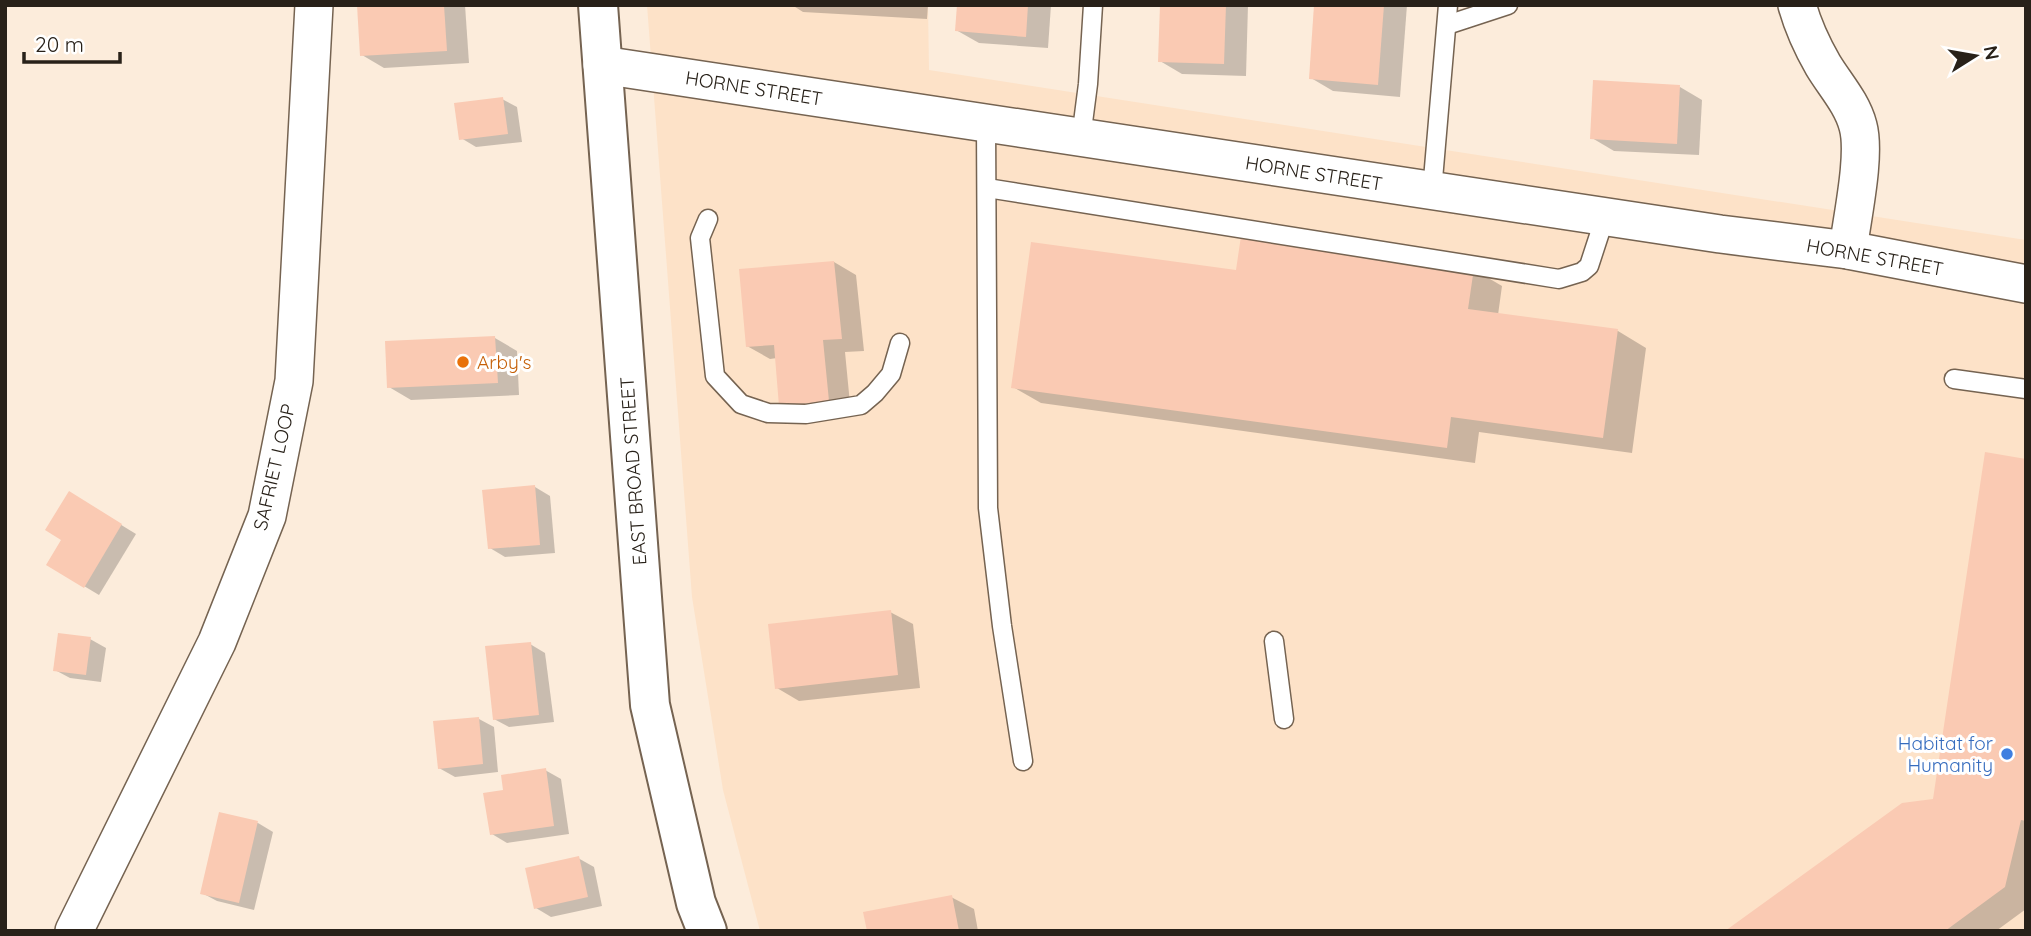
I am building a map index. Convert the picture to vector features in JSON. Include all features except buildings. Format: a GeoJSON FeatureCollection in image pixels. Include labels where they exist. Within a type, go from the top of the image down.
{"type":"FeatureCollection","features":[{"type":"Feature","properties":{"kind":"main road","name":"EAST BROAD STREET"},"geometry":{"type":"LineString","coordinates":[[598,5],[650,705],[696,903],[706,931]]}},
{"type":"Feature","properties":{"kind":"street","name":"SAFRIET LOOP"},"geometry":{"type":"LineString","coordinates":[[74,931],[216,642],[267,516],[294,381],[314,5]]}},
{"type":"Feature","properties":{"kind":"street"},"geometry":{"type":"LineString","coordinates":[[1797,5],[1802,24],[1851,107],[1859,127],[1861,150],[1848,250]]}},
{"type":"Feature","properties":{"kind":"street","name":"HORNE STREET"},"geometry":{"type":"LineString","coordinates":[[603,65],[1605,217],[1848,250],[2026,284]]}},
{"type":"Feature","properties":{"kind":"lane"},"geometry":{"type":"LineString","coordinates":[[1081,138],[1088,84],[1093,5]]}},
{"type":"Feature","properties":{"kind":"lane"},"geometry":{"type":"LineString","coordinates":[[1433,191],[1448,5]]}},
{"type":"Feature","properties":{"kind":"lane"},"geometry":{"type":"LineString","coordinates":[[1447,25],[1508,5]]}},
{"type":"Feature","properties":{"kind":"lane"},"geometry":{"type":"LineString","coordinates":[[986,123],[988,508],[1002,626],[1023,761]]}},
{"type":"Feature","properties":{"kind":"lane"},"geometry":{"type":"LineString","coordinates":[[987,188],[1559,279],[1582,272],[1588,266],[1605,217]]}},
{"type":"Feature","properties":{"kind":"lane"},"geometry":{"type":"LineString","coordinates":[[708,219],[701,238],[715,376],[741,404],[768,413],[806,414],[861,404],[875,393],[891,374],[900,343]]}},
{"type":"Feature","properties":{"kind":"lane"},"geometry":{"type":"LineString","coordinates":[[1954,379],[2026,389]]}},
{"type":"Feature","properties":{"kind":"lane"},"geometry":{"type":"LineString","coordinates":[[1274,641],[1284,719]]}},
{"type":"Feature","properties":{"kind":"shaded area"},"geometry":{"type":"Polygon","coordinates":[[[647,5],[928,5],[929,70],[2026,240],[2026,931],[760,931],[723,790],[692,597],[647,5]]]}},
{"type":"Feature","properties":{"kind":"place","name":"Arby's"},"geometry":{"type":"Point","coordinates":[463,362]}},
{"type":"Feature","properties":{"kind":"place","name":"Habitat for Humanity"},"geometry":{"type":"Point","coordinates":[2007,754]}}]}
